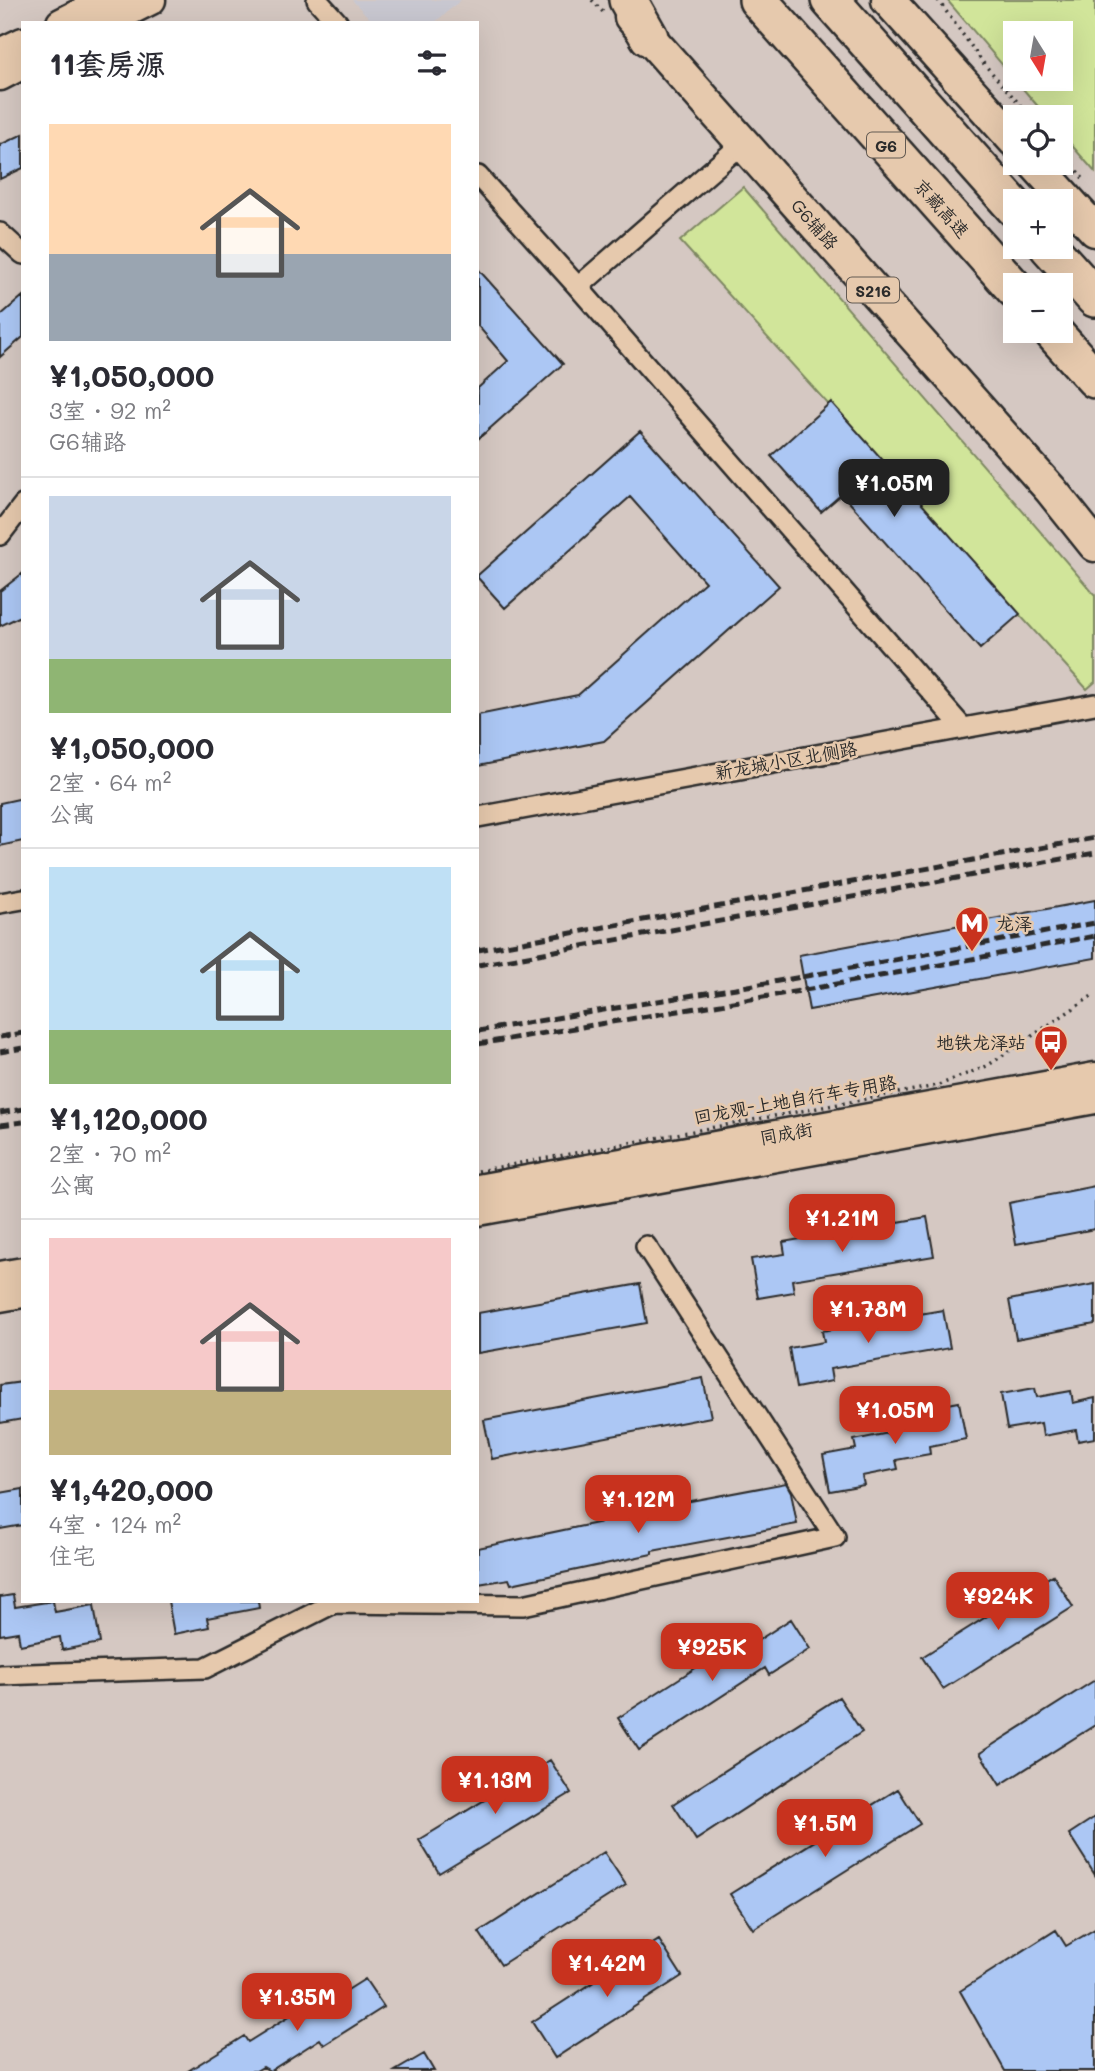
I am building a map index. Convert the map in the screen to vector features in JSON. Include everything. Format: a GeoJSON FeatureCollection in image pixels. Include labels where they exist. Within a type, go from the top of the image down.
{"type":"FeatureCollection","features":[{"type":"Feature","properties":{"kind":"highway"},"geometry":{"type":"LineString","coordinates":[[628,0],[649,37]]}},
{"type":"Feature","properties":{"kind":"highway","name":"京藏高速"},"geometry":{"type":"LineString","coordinates":[[758,0],[1003,276]]}},
{"type":"Feature","properties":{"kind":"highway"},"geometry":{"type":"LineString","coordinates":[[830,0],[1003,195]]}},
{"type":"Feature","properties":{"kind":"highway"},"geometry":{"type":"LineString","coordinates":[[1060,259],[1095,298]]}},
{"type":"Feature","properties":{"kind":"highway"},"geometry":{"type":"LineString","coordinates":[[1063,343],[1095,379]]}},
{"type":"Feature","properties":{"kind":"main road"},"geometry":{"type":"LineString","coordinates":[[65,21],[106,0]]}},
{"type":"Feature","properties":{"kind":"main road"},"geometry":{"type":"LineString","coordinates":[[109,21],[150,0]]}},
{"type":"Feature","properties":{"kind":"main road","name":"G6辅路"},"geometry":{"type":"LineString","coordinates":[[616,0],[1051,490],[1095,545]]}},
{"type":"Feature","properties":{"kind":"main road"},"geometry":{"type":"LineString","coordinates":[[888,0],[1003,128]]}},
{"type":"Feature","properties":{"kind":"main road"},"geometry":{"type":"LineString","coordinates":[[0,53],[21,43]]}},
{"type":"Feature","properties":{"kind":"main road"},"geometry":{"type":"LineString","coordinates":[[0,76],[21,65]]}},
{"type":"Feature","properties":{"kind":"main road"},"geometry":{"type":"LineString","coordinates":[[1045,175],[1095,230]]}},
{"type":"Feature","properties":{"kind":"main road","name":"同成街"},"geometry":{"type":"LineString","coordinates":[[479,1189],[1095,1077]]}},
{"type":"Feature","properties":{"kind":"main road","name":"同成街"},"geometry":{"type":"LineString","coordinates":[[479,1210],[1095,1099]]}},
{"type":"Feature","properties":{"kind":"main road"},"geometry":{"type":"LineString","coordinates":[[0,1276],[21,1272]]}},
{"type":"Feature","properties":{"kind":"main road"},"geometry":{"type":"LineString","coordinates":[[0,1297],[21,1293]]}},
{"type":"Feature","properties":{"kind":"street"},"geometry":{"type":"LineString","coordinates":[[317,0],[336,21]]}},
{"type":"Feature","properties":{"kind":"street"},"geometry":{"type":"LineString","coordinates":[[578,287],[743,143]]}},
{"type":"Feature","properties":{"kind":"street"},"geometry":{"type":"LineString","coordinates":[[479,177],[963,728]]}},
{"type":"Feature","properties":{"kind":"street"},"geometry":{"type":"LineString","coordinates":[[0,233],[21,252]]}},
{"type":"Feature","properties":{"kind":"street"},"geometry":{"type":"LineString","coordinates":[[0,535],[21,508]]}},
{"type":"Feature","properties":{"kind":"street","name":"新龙城小区北侧路"},"geometry":{"type":"LineString","coordinates":[[479,817],[1095,704]]}},
{"type":"Feature","properties":{"kind":"street"},"geometry":{"type":"LineString","coordinates":[[0,904],[21,899]]}},
{"type":"Feature","properties":{"kind":"street"},"geometry":{"type":"LineString","coordinates":[[397,1603],[523,1605],[835,1537],[646,1246]]}},
{"type":"Feature","properties":{"kind":"street"},"geometry":{"type":"LineString","coordinates":[[0,1675],[205,1668],[332,1603]]}},
{"type":"Feature","properties":{"kind":"path"},"geometry":{"type":"LineString","coordinates":[[938,0],[984,64],[1020,105]]}},
{"type":"Feature","properties":{"kind":"path"},"geometry":{"type":"LineString","coordinates":[[1073,163],[1088,187]]}},
{"type":"Feature","properties":{"kind":"path","name":"回龙观-上地自行车专用路"},"geometry":{"type":"LineString","coordinates":[[479,1171],[936,1086],[987,1066],[1095,993]]}},
{"type":"Feature","properties":{"kind":"shaded area"},"geometry":{"type":"Polygon","coordinates":[[[352,0],[461,0],[436,21],[372,21],[352,0]]]}},
{"type":"Feature","properties":{"kind":"green space"},"geometry":{"type":"Polygon","coordinates":[[[947,0],[1095,0],[1095,172],[1073,147],[1073,105],[1037,105],[1025,91],[1073,91],[1073,21],[1003,21],[1003,66],[947,0]]]}},
{"type":"Feature","properties":{"kind":"green space"},"geometry":{"type":"Polygon","coordinates":[[[743,187],[1095,595],[1095,682],[1087,689],[680,241],[743,187]]]}},
{"type":"Feature","properties":{"kind":"building"},"geometry":{"type":"Polygon","coordinates":[[[21,135],[21,169],[0,179],[0,145],[21,135]]]}},
{"type":"Feature","properties":{"kind":"building"},"geometry":{"type":"Polygon","coordinates":[[[479,270],[563,364],[479,438],[479,387],[508,361],[479,327],[479,270]]]}},
{"type":"Feature","properties":{"kind":"building"},"geometry":{"type":"Polygon","coordinates":[[[21,298],[21,339],[0,357],[0,316],[21,298]]]}},
{"type":"Feature","properties":{"kind":"building"},"geometry":{"type":"Polygon","coordinates":[[[831,402],[1020,614],[980,649],[842,494],[821,512],[771,456],[831,402]]]}},
{"type":"Feature","properties":{"kind":"building"},"geometry":{"type":"Polygon","coordinates":[[[640,431],[779,586],[604,741],[479,766],[479,715],[578,695],[705,582],[630,497],[505,608],[479,579],[479,574],[640,431]]]}},
{"type":"Feature","properties":{"kind":"building"},"geometry":{"type":"Polygon","coordinates":[[[21,575],[21,616],[0,626],[0,591],[21,575]]]}},
{"type":"Feature","properties":{"kind":"building"},"geometry":{"type":"Polygon","coordinates":[[[21,798],[21,841],[0,846],[0,803],[21,798]]]}},
{"type":"Feature","properties":{"kind":"building"},"geometry":{"type":"Polygon","coordinates":[[[1095,900],[1095,958],[809,1010],[799,955],[1095,900]]]}},
{"type":"Feature","properties":{"kind":"building"},"geometry":{"type":"Polygon","coordinates":[[[1095,1186],[1095,1229],[1016,1244],[1009,1203],[1095,1186]]]}},
{"type":"Feature","properties":{"kind":"building"},"geometry":{"type":"Polygon","coordinates":[[[927,1217],[934,1256],[792,1280],[794,1292],[758,1298],[751,1259],[785,1254],[783,1242],[927,1217]]]}},
{"type":"Feature","properties":{"kind":"building"},"geometry":{"type":"Polygon","coordinates":[[[640,1284],[647,1323],[479,1353],[479,1313],[640,1284]]]}},
{"type":"Feature","properties":{"kind":"building"},"geometry":{"type":"Polygon","coordinates":[[[1095,1284],[1095,1324],[1016,1339],[1009,1300],[1095,1284]]]}},
{"type":"Feature","properties":{"kind":"building"},"geometry":{"type":"Polygon","coordinates":[[[943,1310],[950,1348],[830,1369],[832,1381],[796,1388],[789,1348],[824,1342],[822,1331],[943,1310]]]}},
{"type":"Feature","properties":{"kind":"building"},"geometry":{"type":"Polygon","coordinates":[[[703,1378],[711,1417],[492,1459],[484,1420],[703,1378]]]}},
{"type":"Feature","properties":{"kind":"building"},"geometry":{"type":"Polygon","coordinates":[[[21,1382],[21,1419],[0,1423],[0,1385],[21,1382]]]}},
{"type":"Feature","properties":{"kind":"building"},"geometry":{"type":"Polygon","coordinates":[[[1035,1388],[1037,1397],[1071,1391],[1073,1403],[1095,1398],[1095,1438],[1078,1441],[1076,1430],[1043,1436],[1041,1423],[1007,1429],[1001,1394],[1035,1388]]]}},
{"type":"Feature","properties":{"kind":"building"},"geometry":{"type":"Polygon","coordinates":[[[959,1402],[966,1439],[929,1446],[930,1454],[896,1460],[898,1469],[862,1476],[864,1485],[830,1491],[823,1455],[856,1449],[854,1440],[889,1433],[887,1425],[923,1418],[922,1409],[959,1402]]]}},
{"type":"Feature","properties":{"kind":"building"},"geometry":{"type":"Polygon","coordinates":[[[786,1483],[791,1492],[797,1524],[652,1551],[652,1554],[511,1584],[509,1579],[479,1584],[479,1548],[649,1512],[648,1509],[786,1483]]]}},
{"type":"Feature","properties":{"kind":"building"},"geometry":{"type":"Polygon","coordinates":[[[21,1489],[21,1525],[0,1529],[0,1493],[21,1489]]]}},
{"type":"Feature","properties":{"kind":"building"},"geometry":{"type":"Polygon","coordinates":[[[1053,1575],[1073,1607],[943,1689],[922,1657],[1053,1575]]]}},
{"type":"Feature","properties":{"kind":"building"},"geometry":{"type":"Polygon","coordinates":[[[13,1595],[15,1607],[53,1603],[55,1612],[94,1605],[100,1643],[62,1650],[60,1637],[20,1645],[18,1632],[0,1635],[0,1597],[13,1595]]]}},
{"type":"Feature","properties":{"kind":"building"},"geometry":{"type":"Polygon","coordinates":[[[168,1603],[258,1603],[259,1608],[207,1618],[209,1627],[174,1634],[168,1603]]]}},
{"type":"Feature","properties":{"kind":"building"},"geometry":{"type":"Polygon","coordinates":[[[791,1619],[810,1649],[769,1675],[765,1668],[639,1750],[618,1718],[742,1638],[748,1647],[791,1619]]]}},
{"type":"Feature","properties":{"kind":"building"},"geometry":{"type":"Polygon","coordinates":[[[1095,1680],[1095,1725],[1000,1785],[980,1753],[1095,1680]]]}},
{"type":"Feature","properties":{"kind":"building"},"geometry":{"type":"Polygon","coordinates":[[[839,1697],[862,1732],[696,1840],[673,1804],[839,1697]]]}},
{"type":"Feature","properties":{"kind":"building"},"geometry":{"type":"Polygon","coordinates":[[[550,1760],[571,1793],[439,1873],[419,1840],[550,1760]]]}},
{"type":"Feature","properties":{"kind":"building"},"geometry":{"type":"Polygon","coordinates":[[[898,1789],[920,1824],[753,1929],[730,1894],[898,1789]]]}},
{"type":"Feature","properties":{"kind":"building"},"geometry":{"type":"Polygon","coordinates":[[[1095,1817],[1095,1875],[1069,1834],[1095,1817]]]}},
{"type":"Feature","properties":{"kind":"building"},"geometry":{"type":"Polygon","coordinates":[[[604,1852],[626,1885],[501,1965],[479,1932],[604,1852]]]}},
{"type":"Feature","properties":{"kind":"building"},"geometry":{"type":"Polygon","coordinates":[[[1095,1929],[1095,2071],[1005,2071],[960,1991],[1056,1930],[1066,1946],[1095,1929]]]}},
{"type":"Feature","properties":{"kind":"building"},"geometry":{"type":"Polygon","coordinates":[[[659,1940],[682,1976],[555,2058],[532,2022],[659,1940]]]}},
{"type":"Feature","properties":{"kind":"building"},"geometry":{"type":"Polygon","coordinates":[[[365,1979],[384,2007],[324,2045],[320,2039],[270,2071],[263,2067],[256,2071],[188,2071],[244,2036],[248,2042],[299,2010],[303,2018],[365,1979]]]}},
{"type":"Feature","properties":{"kind":"building"},"geometry":{"type":"Polygon","coordinates":[[[424,2054],[434,2071],[395,2071],[424,2054]]]}},
{"type":"Feature","properties":{"kind":"railway"},"geometry":{"type":"LineString","coordinates":[[479,950],[1095,838]]}},
{"type":"Feature","properties":{"kind":"railway"},"geometry":{"type":"LineString","coordinates":[[479,965],[1095,853]]}},
{"type":"Feature","properties":{"kind":"railway"},"geometry":{"type":"LineString","coordinates":[[479,1031],[796,978],[1095,923]]}},
{"type":"Feature","properties":{"kind":"railway"},"geometry":{"type":"LineString","coordinates":[[479,1044],[800,991],[1095,936]]}},
{"type":"Feature","properties":{"kind":"railway"},"geometry":{"type":"LineString","coordinates":[[0,1037],[21,1033]]}},
{"type":"Feature","properties":{"kind":"railway"},"geometry":{"type":"LineString","coordinates":[[0,1052],[21,1048]]}},
{"type":"Feature","properties":{"kind":"railway"},"geometry":{"type":"LineString","coordinates":[[0,1113],[21,1109]]}},
{"type":"Feature","properties":{"kind":"railway"},"geometry":{"type":"LineString","coordinates":[[0,1125],[21,1122]]}},
{"type":"Feature","properties":{"kind":"place","name":"龙泽"},"geometry":{"type":"Point","coordinates":[972,953]}},
{"type":"Feature","properties":{"kind":"place","name":"地铁龙泽站"},"geometry":{"type":"Point","coordinates":[1051,1072]}}]}
